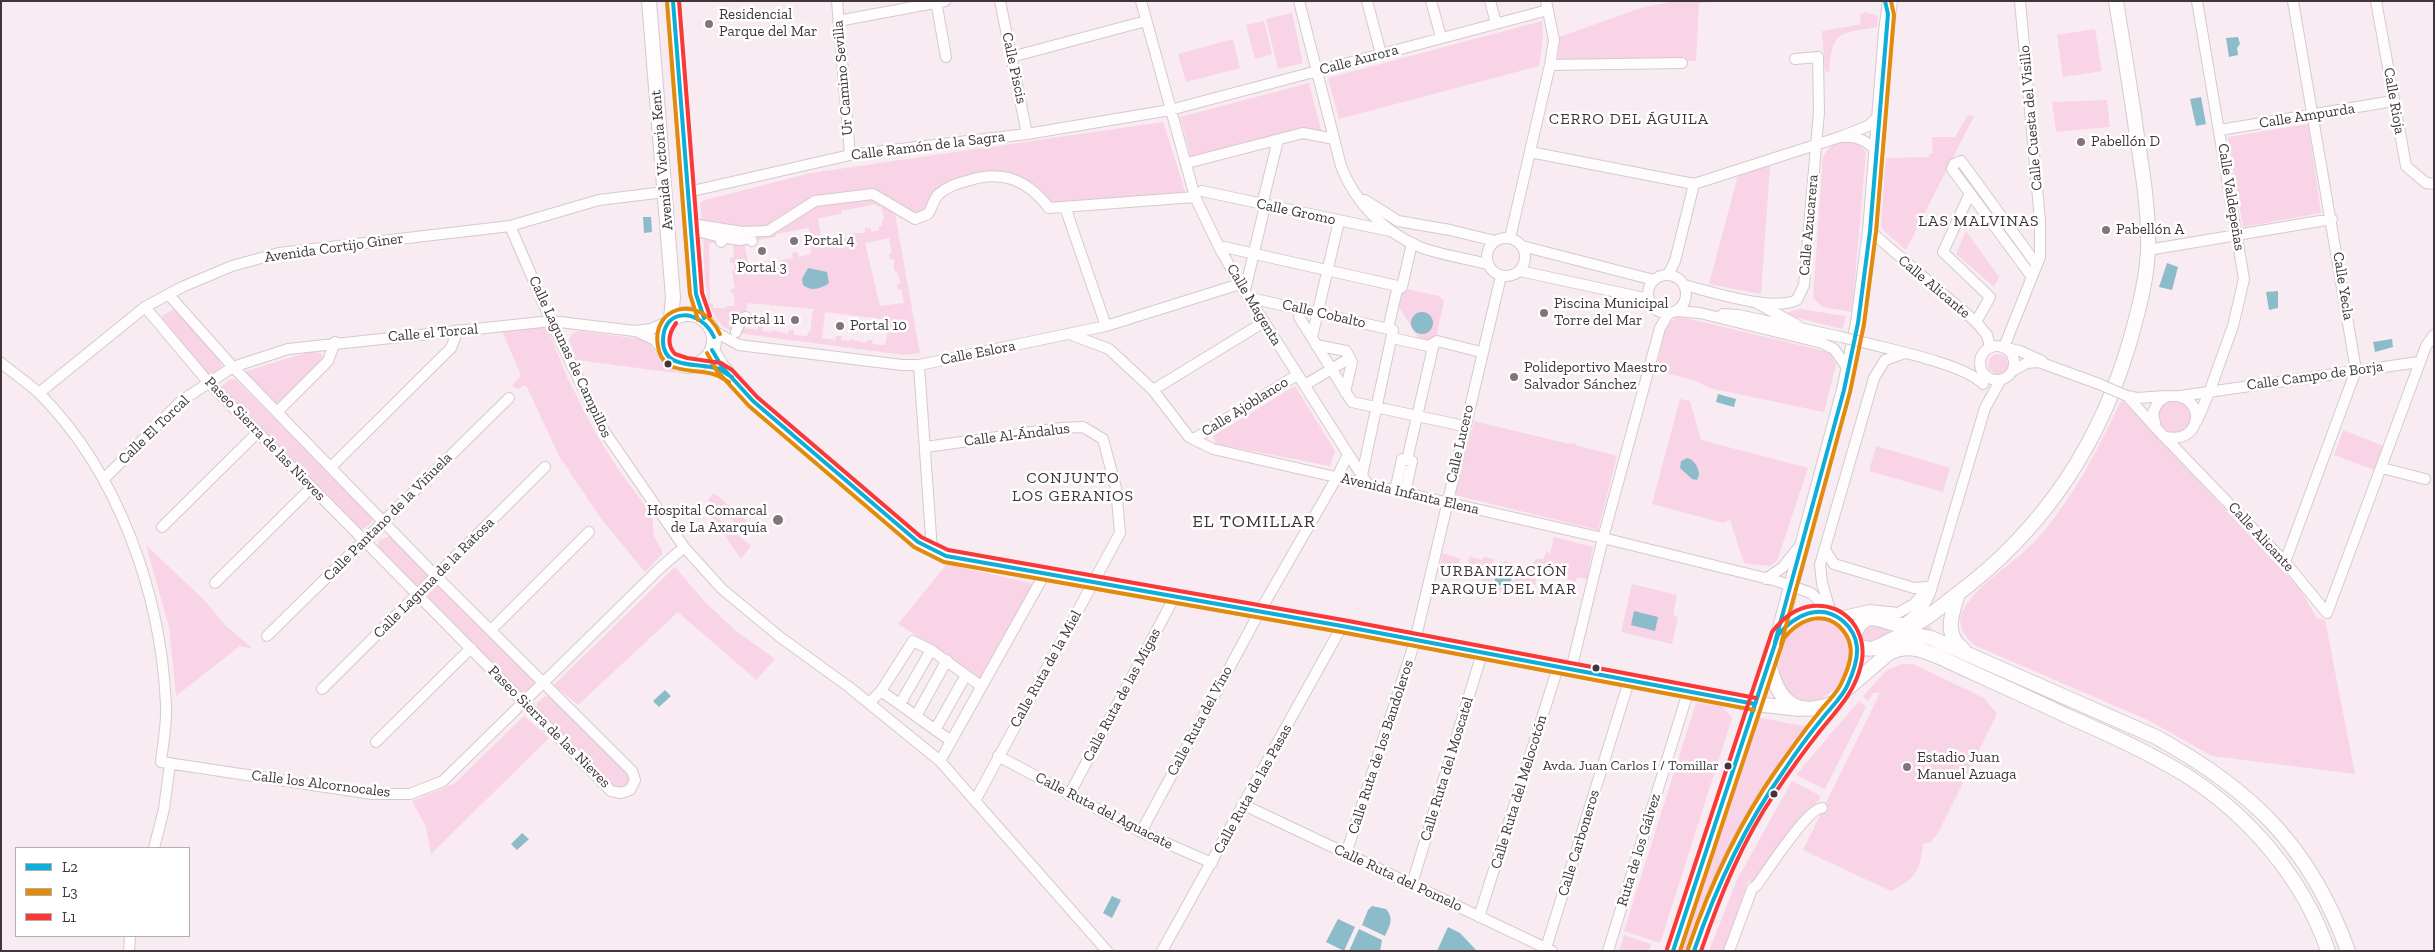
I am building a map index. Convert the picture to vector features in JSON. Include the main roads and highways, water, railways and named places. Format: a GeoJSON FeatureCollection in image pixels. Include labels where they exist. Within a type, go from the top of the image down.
{"type":"FeatureCollection","features":[{"type":"Feature","properties":{"kind":"main road","name":"Avenida Victoria Kent"},"geometry":{"type":"LineString","coordinates":[[649,1],[673,297],[670,320]]}},
{"type":"Feature","properties":{"kind":"main road","name":"Avenida Victoria Kent"},"geometry":{"type":"LineString","coordinates":[[673,1],[696,294],[704,318]]}},
{"type":"Feature","properties":{"kind":"main road"},"geometry":{"type":"LineString","coordinates":[[1847,688],[1853,672],[1855,640],[1861,622],[1868,618],[1876,618],[1909,626],[1918,622],[1958,594],[2017,542],[2058,494],[2079,462],[2107,405],[2127,351],[2142,296],[2148,250],[2148,218],[2141,162],[2116,1]]}},
{"type":"Feature","properties":{"kind":"main road"},"geometry":{"type":"LineString","coordinates":[[1673,951],[1778,635],[1844,390],[1863,296],[1878,152],[1888,5]]}},
{"type":"Feature","properties":{"kind":"main road"},"geometry":{"type":"LineString","coordinates":[[698,365],[707,359],[712,350],[714,338],[712,330],[704,318],[677,315],[670,320],[664,331],[664,351],[673,361],[719,370],[732,377]]}},
{"type":"Feature","properties":{"kind":"main road"},"geometry":{"type":"LineString","coordinates":[[712,350],[732,377],[753,400],[918,542],[932,551],[946,556],[1044,575],[1095,582],[1342,626],[1755,704],[1800,709],[1820,709],[1834,704]]}},
{"type":"Feature","properties":{"kind":"main road"},"geometry":{"type":"LineString","coordinates":[[1958,594],[1950,621],[1952,635],[1960,647],[1974,657]]}},
{"type":"Feature","properties":{"kind":"main road"},"geometry":{"type":"LineString","coordinates":[[1778,635],[1788,623],[1803,614],[1816,611],[1835,615],[1864,649],[1873,650],[1894,638],[1916,635],[1931,638],[2156,737],[2220,776],[2253,803],[2285,835],[2312,872],[2329,903],[2348,951]]}},
{"type":"Feature","properties":{"kind":"main road"},"geometry":{"type":"LineString","coordinates":[[1694,951],[1717,889],[1762,802],[1783,771],[1847,688],[1889,653],[1896,649],[1914,648],[1937,656],[2138,748],[2193,780],[2228,807],[2272,850],[2300,892],[2328,951]]}},
{"type":"Feature","properties":{"kind":"main road"},"geometry":{"type":"LineString","coordinates":[[1769,661],[1778,691],[1787,701],[1800,709]]}},
{"type":"Feature","properties":{"kind":"water"},"geometry":{"type":"Polygon","coordinates":[[[2238,37],[2240,44],[2237,48],[2238,55],[2229,57],[2226,38],[2238,37]]]}},
{"type":"Feature","properties":{"kind":"water"},"geometry":{"type":"Polygon","coordinates":[[[2201,97],[2206,124],[2196,126],[2190,99],[2201,97]]]}},
{"type":"Feature","properties":{"kind":"water"},"geometry":{"type":"Polygon","coordinates":[[[643,217],[651,217],[652,232],[644,233],[643,217]]]}},
{"type":"Feature","properties":{"kind":"water"},"geometry":{"type":"Polygon","coordinates":[[[2167,263],[2178,267],[2172,290],[2159,287],[2167,263]]]}},
{"type":"Feature","properties":{"kind":"water"},"geometry":{"type":"Polygon","coordinates":[[[808,268],[827,272],[829,283],[816,289],[803,285],[802,279],[808,268]]]}},
{"type":"Feature","properties":{"kind":"water"},"geometry":{"type":"Polygon","coordinates":[[[2278,291],[2278,308],[2269,310],[2266,292],[2278,291]]]}},
{"type":"Feature","properties":{"kind":"water"},"geometry":{"type":"Polygon","coordinates":[[[1422,312],[1432,319],[1433,323],[1426,333],[1422,334],[1412,327],[1411,323],[1418,313],[1422,312]]]}},
{"type":"Feature","properties":{"kind":"water"},"geometry":{"type":"Polygon","coordinates":[[[2392,339],[2393,347],[2375,352],[2373,342],[2392,339]]]}},
{"type":"Feature","properties":{"kind":"water"},"geometry":{"type":"Polygon","coordinates":[[[1718,394],[1736,399],[1734,407],[1716,402],[1718,394]]]}},
{"type":"Feature","properties":{"kind":"water"},"geometry":{"type":"Polygon","coordinates":[[[1687,458],[1692,460],[1697,467],[1699,475],[1697,480],[1692,479],[1680,468],[1681,461],[1687,458]]]}},
{"type":"Feature","properties":{"kind":"water"},"geometry":{"type":"Polygon","coordinates":[[[1503,568],[1509,571],[1512,577],[1509,583],[1503,586],[1497,583],[1494,577],[1497,571],[1503,568]]]}},
{"type":"Feature","properties":{"kind":"water"},"geometry":{"type":"Polygon","coordinates":[[[1634,611],[1658,617],[1655,631],[1631,625],[1634,611]]]}},
{"type":"Feature","properties":{"kind":"water"},"geometry":{"type":"Polygon","coordinates":[[[665,690],[671,696],[659,707],[653,701],[665,690]]]}},
{"type":"Feature","properties":{"kind":"water"},"geometry":{"type":"Polygon","coordinates":[[[522,833],[529,839],[517,850],[511,844],[522,833]]]}},
{"type":"Feature","properties":{"kind":"water"},"geometry":{"type":"Polygon","coordinates":[[[1112,896],[1121,900],[1112,918],[1103,913],[1112,896]]]}},
{"type":"Feature","properties":{"kind":"water"},"geometry":{"type":"Polygon","coordinates":[[[1372,906],[1386,909],[1390,916],[1390,925],[1385,936],[1362,925],[1368,910],[1372,906]]]}},
{"type":"Feature","properties":{"kind":"water"},"geometry":{"type":"Polygon","coordinates":[[[1338,919],[1355,927],[1344,951],[1326,942],[1338,919]]]}},
{"type":"Feature","properties":{"kind":"water"},"geometry":{"type":"Polygon","coordinates":[[[1448,927],[1460,933],[1477,951],[1437,951],[1448,927]]]}},
{"type":"Feature","properties":{"kind":"water"},"geometry":{"type":"Polygon","coordinates":[[[1359,929],[1382,940],[1380,951],[1349,951],[1359,929]]]}},
{"type":"Feature","properties":{"kind":"place","name":"Residencial Parque del Mar"},"geometry":{"type":"Point","coordinates":[709,24]}},
{"type":"Feature","properties":{"kind":"place","name":"Pabellón D"},"geometry":{"type":"Point","coordinates":[2081,142]}},
{"type":"Feature","properties":{"kind":"place","name":"Pabellón A"},"geometry":{"type":"Point","coordinates":[2106,230]}},
{"type":"Feature","properties":{"kind":"place","name":"Portal 4"},"geometry":{"type":"Point","coordinates":[794,241]}},
{"type":"Feature","properties":{"kind":"place","name":"Portal 3"},"geometry":{"type":"Point","coordinates":[762,251]}},
{"type":"Feature","properties":{"kind":"place","name":"Piscina Municipal Torre del Mar"},"geometry":{"type":"Point","coordinates":[1544,313]}},
{"type":"Feature","properties":{"kind":"place","name":"Portal 11"},"geometry":{"type":"Point","coordinates":[795,320]}},
{"type":"Feature","properties":{"kind":"place","name":"Portal 10"},"geometry":{"type":"Point","coordinates":[840,326]}},
{"type":"Feature","properties":{"kind":"place","name":"Polideportivo Maestro Salvador Sánchez"},"geometry":{"type":"Point","coordinates":[1514,377]}},
{"type":"Feature","properties":{"kind":"place","name":"Hospital Comarcal de La Axarquía"},"geometry":{"type":"Point","coordinates":[778,520]}},
{"type":"Feature","properties":{"kind":"place","name":"Avda. Juan Carlos I / Tomillar"},"geometry":{"type":"Point","coordinates":[1728,766]}},
{"type":"Feature","properties":{"kind":"place","name":"Estadio Juan Manuel Azuaga"},"geometry":{"type":"Point","coordinates":[1907,767]}},
{"type":"Feature","properties":{"kind":"district","name":"CERRO DEL ÁGUILA"},"geometry":{"type":"Point","coordinates":[1629,119]}},
{"type":"Feature","properties":{"kind":"district","name":"LAS MALVINAS"},"geometry":{"type":"Point","coordinates":[1979,221]}},
{"type":"Feature","properties":{"kind":"district","name":"CONJUNTO LOS GERANIOS"},"geometry":{"type":"Point","coordinates":[1073,487]}},
{"type":"Feature","properties":{"kind":"district","name":"EL TOMILLAR"},"geometry":{"type":"Point","coordinates":[1254,522]}},
{"type":"Feature","properties":{"kind":"district","name":"URBANIZACIÓN PARQUE DEL MAR"},"geometry":{"type":"Point","coordinates":[1504,580]}}]}
